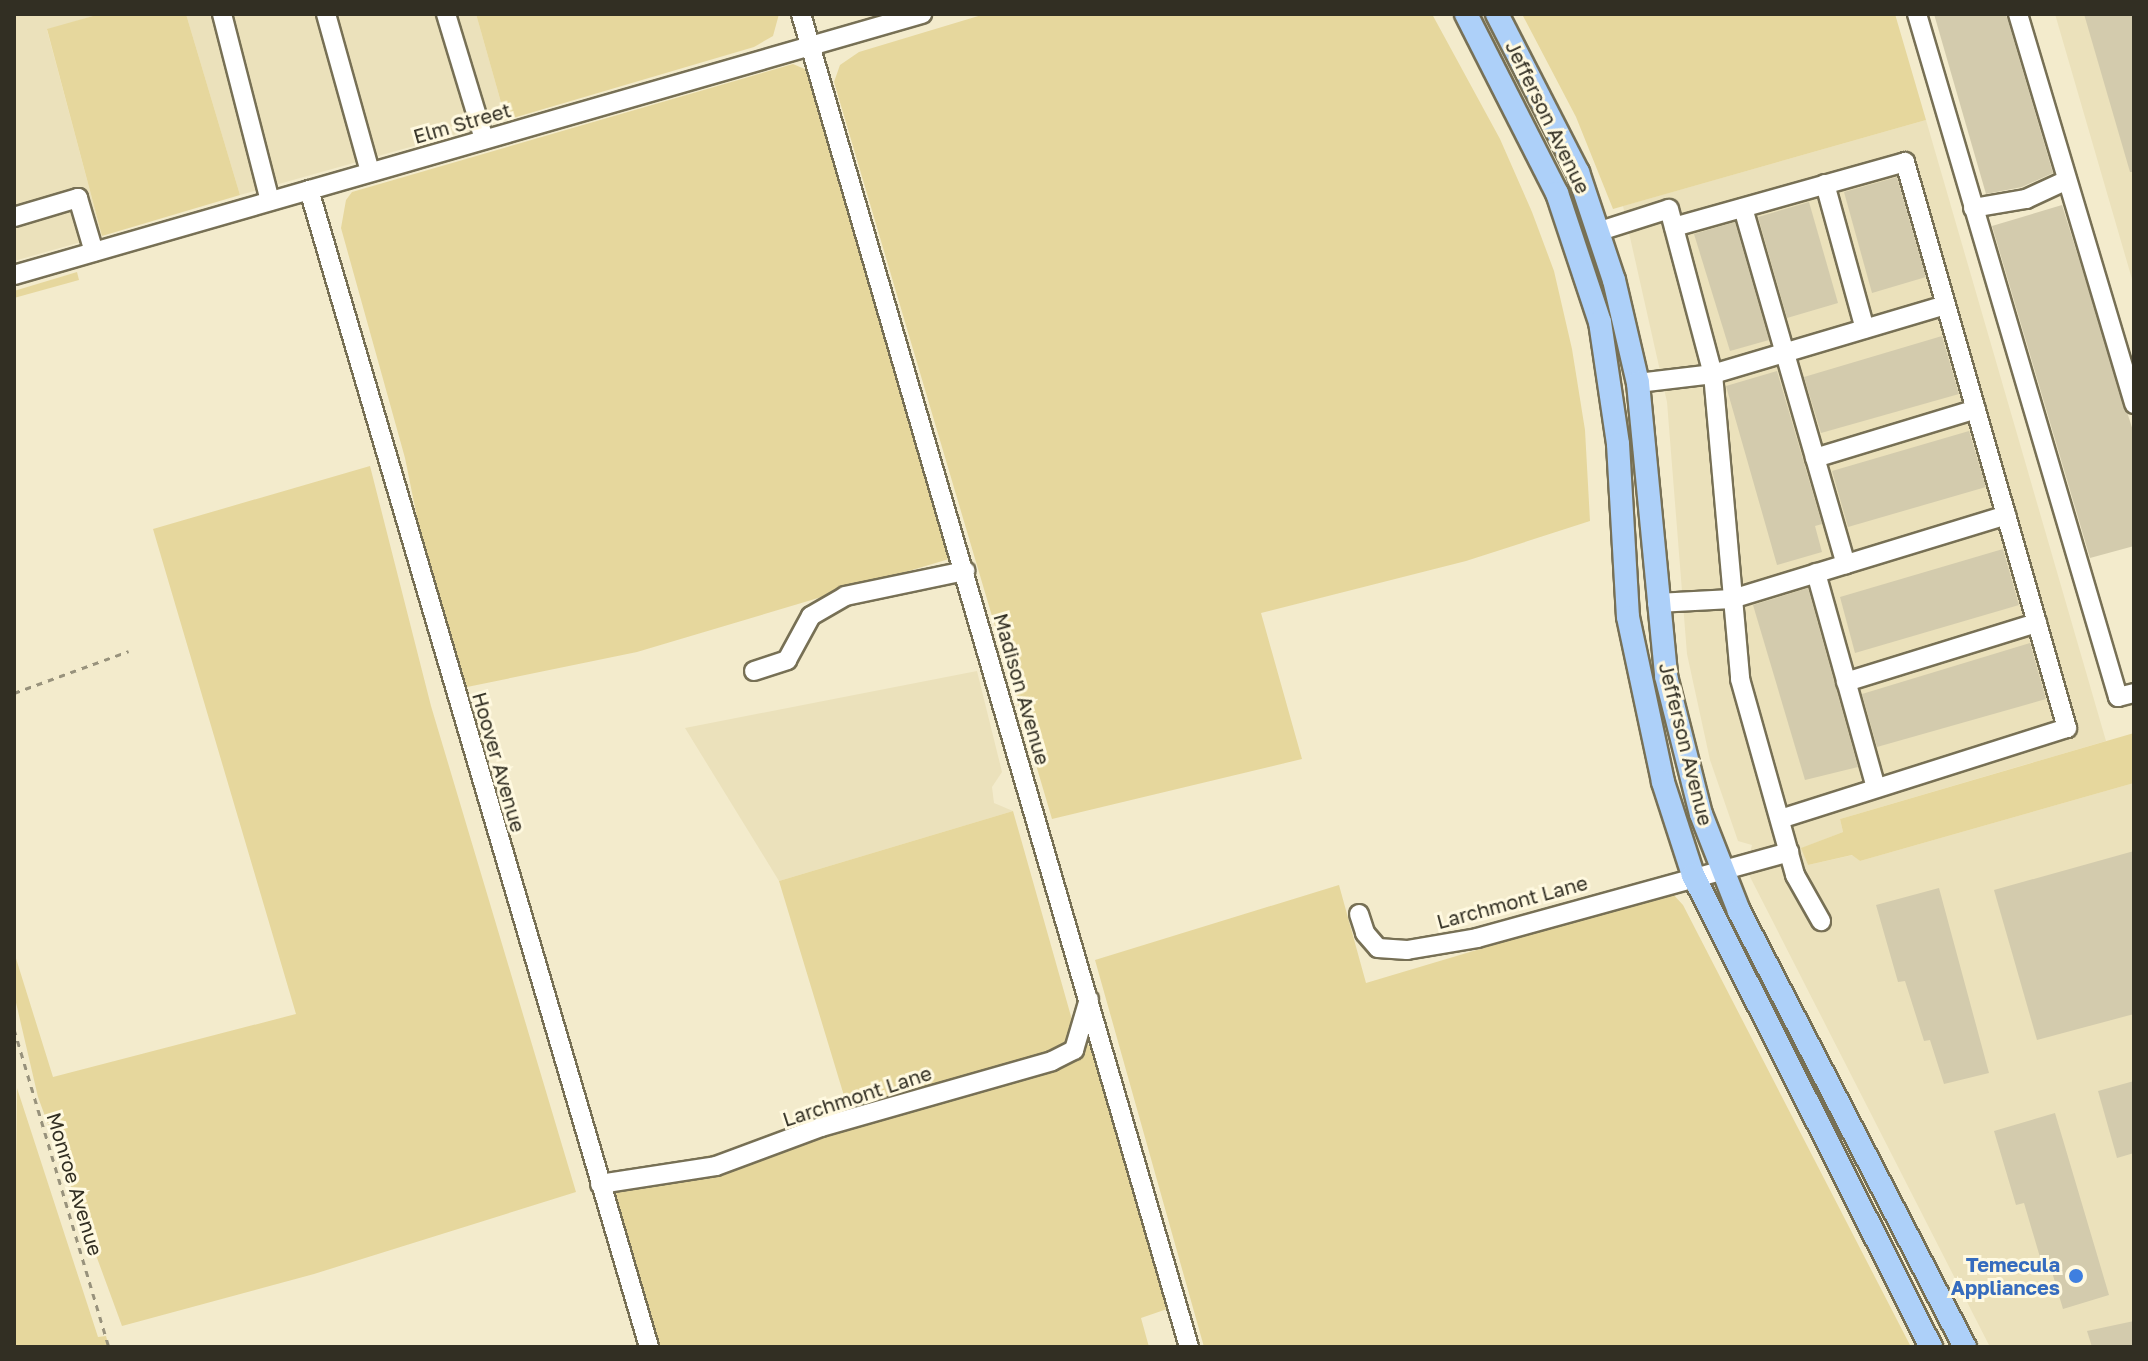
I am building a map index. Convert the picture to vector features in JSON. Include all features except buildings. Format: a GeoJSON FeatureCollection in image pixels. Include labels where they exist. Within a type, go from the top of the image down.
{"type":"FeatureCollection","features":[{"type":"Feature","properties":{"kind":"main road","name":"Jefferson Avenue"},"geometry":{"type":"LineString","coordinates":[[1466,14],[1534,139],[1582,259],[1600,322],[1618,444],[1633,644],[1663,782],[1693,875],[1931,1347]]}},
{"type":"Feature","properties":{"kind":"main road","name":"Jefferson Avenue"},"geometry":{"type":"LineString","coordinates":[[1497,14],[1578,172],[1600,231],[1638,383],[1666,676],[1701,814],[1722,868],[1965,1347]]}},
{"type":"Feature","properties":{"kind":"main road"},"geometry":{"type":"LineString","coordinates":[[1582,259],[1604,299],[1627,379],[1638,383]]}},
{"type":"Feature","properties":{"kind":"main road"},"geometry":{"type":"LineString","coordinates":[[1875,1236],[1913,1279],[1952,1347]]}},
{"type":"Feature","properties":{"kind":"street"},"geometry":{"type":"LineString","coordinates":[[222,14],[270,201]]}},
{"type":"Feature","properties":{"kind":"street"},"geometry":{"type":"LineString","coordinates":[[326,14],[370,172]]}},
{"type":"Feature","properties":{"kind":"street"},"geometry":{"type":"LineString","coordinates":[[446,14],[484,139]]}},
{"type":"Feature","properties":{"kind":"street","name":"Madison Avenue"},"geometry":{"type":"LineString","coordinates":[[801,14],[1189,1347]]}},
{"type":"Feature","properties":{"kind":"street","name":"Elm Street"},"geometry":{"type":"LineString","coordinates":[[14,275],[922,14]]}},
{"type":"Feature","properties":{"kind":"street"},"geometry":{"type":"LineString","coordinates":[[1917,14],[2118,697],[2134,693]]}},
{"type":"Feature","properties":{"kind":"street"},"geometry":{"type":"LineString","coordinates":[[2018,14],[2134,404]]}},
{"type":"Feature","properties":{"kind":"street"},"geometry":{"type":"LineString","coordinates":[[1674,227],[1905,162],[2067,728],[1780,819]]}},
{"type":"Feature","properties":{"kind":"street"},"geometry":{"type":"LineString","coordinates":[[1973,208],[2026,199],[2067,180]]}},
{"type":"Feature","properties":{"kind":"street"},"geometry":{"type":"LineString","coordinates":[[1825,184],[1865,329]]}},
{"type":"Feature","properties":{"kind":"street","name":"Hoover Avenue"},"geometry":{"type":"LineString","coordinates":[[309,190],[649,1347]]}},
{"type":"Feature","properties":{"kind":"street"},"geometry":{"type":"LineString","coordinates":[[14,217],[78,198],[94,252]]}},
{"type":"Feature","properties":{"kind":"street"},"geometry":{"type":"LineString","coordinates":[[1743,208],[1846,564]]}},
{"type":"Feature","properties":{"kind":"street"},"geometry":{"type":"LineString","coordinates":[[1600,231],[1669,209],[1713,374],[1740,679],[1789,852],[1821,921]]}},
{"type":"Feature","properties":{"kind":"street"},"geometry":{"type":"LineString","coordinates":[[1638,383],[1713,374],[1946,305]]}},
{"type":"Feature","properties":{"kind":"street"},"geometry":{"type":"LineString","coordinates":[[1815,458],[1976,409]]}},
{"type":"Feature","properties":{"kind":"street"},"geometry":{"type":"LineString","coordinates":[[1657,603],[1732,599],[2006,515]]}},
{"type":"Feature","properties":{"kind":"street"},"geometry":{"type":"LineString","coordinates":[[754,671],[787,660],[811,616],[845,596],[965,571]]}},
{"type":"Feature","properties":{"kind":"street"},"geometry":{"type":"LineString","coordinates":[[1816,573],[1876,788]]}},
{"type":"Feature","properties":{"kind":"street"},"geometry":{"type":"LineString","coordinates":[[1846,682],[2037,623]]}},
{"type":"Feature","properties":{"kind":"street"},"geometry":{"type":"LineString","coordinates":[[1693,875],[1789,852]]}},
{"type":"Feature","properties":{"kind":"street","name":"Larchmont Lane"},"geometry":{"type":"LineString","coordinates":[[1359,914],[1365,933],[1378,948],[1407,950],[1477,938],[1693,875]]}},
{"type":"Feature","properties":{"kind":"street","name":"Larchmont Lane"},"geometry":{"type":"LineString","coordinates":[[600,1184],[716,1166],[821,1127],[1052,1061],[1074,1050],[1089,999]]}},
{"type":"Feature","properties":{"kind":"path"},"geometry":{"type":"LineString","coordinates":[[14,693],[129,651]]}},
{"type":"Feature","properties":{"kind":"path","name":"Monroe Avenue"},"geometry":{"type":"LineString","coordinates":[[14,1029],[109,1347]]}},
{"type":"Feature","properties":{"kind":"shaded area"},"geometry":{"type":"Polygon","coordinates":[[[14,14],[100,14],[47,30],[102,236],[14,261],[14,14]]]}},
{"type":"Feature","properties":{"kind":"shaded area"},"geometry":{"type":"Polygon","coordinates":[[[100,14],[186,14],[240,195],[102,236],[47,29],[100,14]]]}},
{"type":"Feature","properties":{"kind":"shaded area"},"geometry":{"type":"Polygon","coordinates":[[[186,14],[476,14],[506,120],[240,195],[186,14]]]}},
{"type":"Feature","properties":{"kind":"shaded area"},"geometry":{"type":"Polygon","coordinates":[[[476,14],[779,14],[773,36],[754,47],[506,120],[476,14]]]}},
{"type":"Feature","properties":{"kind":"shaded area"},"geometry":{"type":"Polygon","coordinates":[[[985,14],[1432,14],[1500,139],[1532,212],[1554,271],[1572,349],[1585,430],[1590,521],[1466,561],[1261,613],[1302,759],[1052,819],[834,82],[840,65],[859,52],[985,14]]]}},
{"type":"Feature","properties":{"kind":"shaded area"},"geometry":{"type":"Polygon","coordinates":[[[1522,14],[1895,14],[1926,120],[1613,209],[1576,117],[1522,14]]]}},
{"type":"Feature","properties":{"kind":"shaded area"},"geometry":{"type":"Polygon","coordinates":[[[2055,14],[2134,14],[2134,286],[2055,14]]]}},
{"type":"Feature","properties":{"kind":"shaded area"},"geometry":{"type":"Polygon","coordinates":[[[793,64],[807,70],[813,80],[949,559],[637,652],[467,687],[423,547],[405,458],[341,228],[346,200],[352,192],[793,64]]]}},
{"type":"Feature","properties":{"kind":"shaded area"},"geometry":{"type":"Polygon","coordinates":[[[1926,120],[2106,741],[1840,819],[1843,832],[1802,848],[1808,865],[1853,855],[1860,861],[2134,783],[2134,1347],[1990,1347],[1746,869],[1752,845],[1738,841],[1710,760],[1687,654],[1667,402],[1623,206],[1926,120]]]}},
{"type":"Feature","properties":{"kind":"shaded area"},"geometry":{"type":"Polygon","coordinates":[[[77,272],[79,280],[14,298],[14,291],[77,272]]]}},
{"type":"Feature","properties":{"kind":"shaded area"},"geometry":{"type":"Polygon","coordinates":[[[370,466],[431,706],[576,1192],[314,1274],[122,1326],[38,1097],[14,994],[14,952],[53,1077],[296,1014],[153,529],[370,466]]]}},
{"type":"Feature","properties":{"kind":"shaded area"},"geometry":{"type":"Polygon","coordinates":[[[977,671],[1002,772],[992,787],[994,803],[1013,811],[779,881],[685,728],[977,671]]]}},
{"type":"Feature","properties":{"kind":"shaded area"},"geometry":{"type":"Polygon","coordinates":[[[2134,733],[2134,783],[1860,861],[1852,855],[1808,865],[1801,848],[1843,832],[1840,819],[2134,733]]]}},
{"type":"Feature","properties":{"kind":"shaded area"},"geometry":{"type":"Polygon","coordinates":[[[1013,811],[1076,1034],[1094,1050],[1170,1308],[1141,1318],[1149,1347],[657,1347],[613,1201],[614,1189],[627,1173],[747,1147],[848,1109],[779,881],[1013,811]]]}},
{"type":"Feature","properties":{"kind":"shaded area"},"geometry":{"type":"Polygon","coordinates":[[[1339,885],[1366,983],[1671,892],[1683,905],[1911,1347],[1204,1347],[1095,960],[1339,885]]]}},
{"type":"Feature","properties":{"kind":"shaded area"},"geometry":{"type":"Polygon","coordinates":[[[17,1088],[98,1337],[106,1336],[109,1347],[14,1347],[17,1088]]]}},
{"type":"Feature","properties":{"kind":"place","name":"Temecula Appliances"},"geometry":{"type":"Point","coordinates":[2076,1276]}}]}
